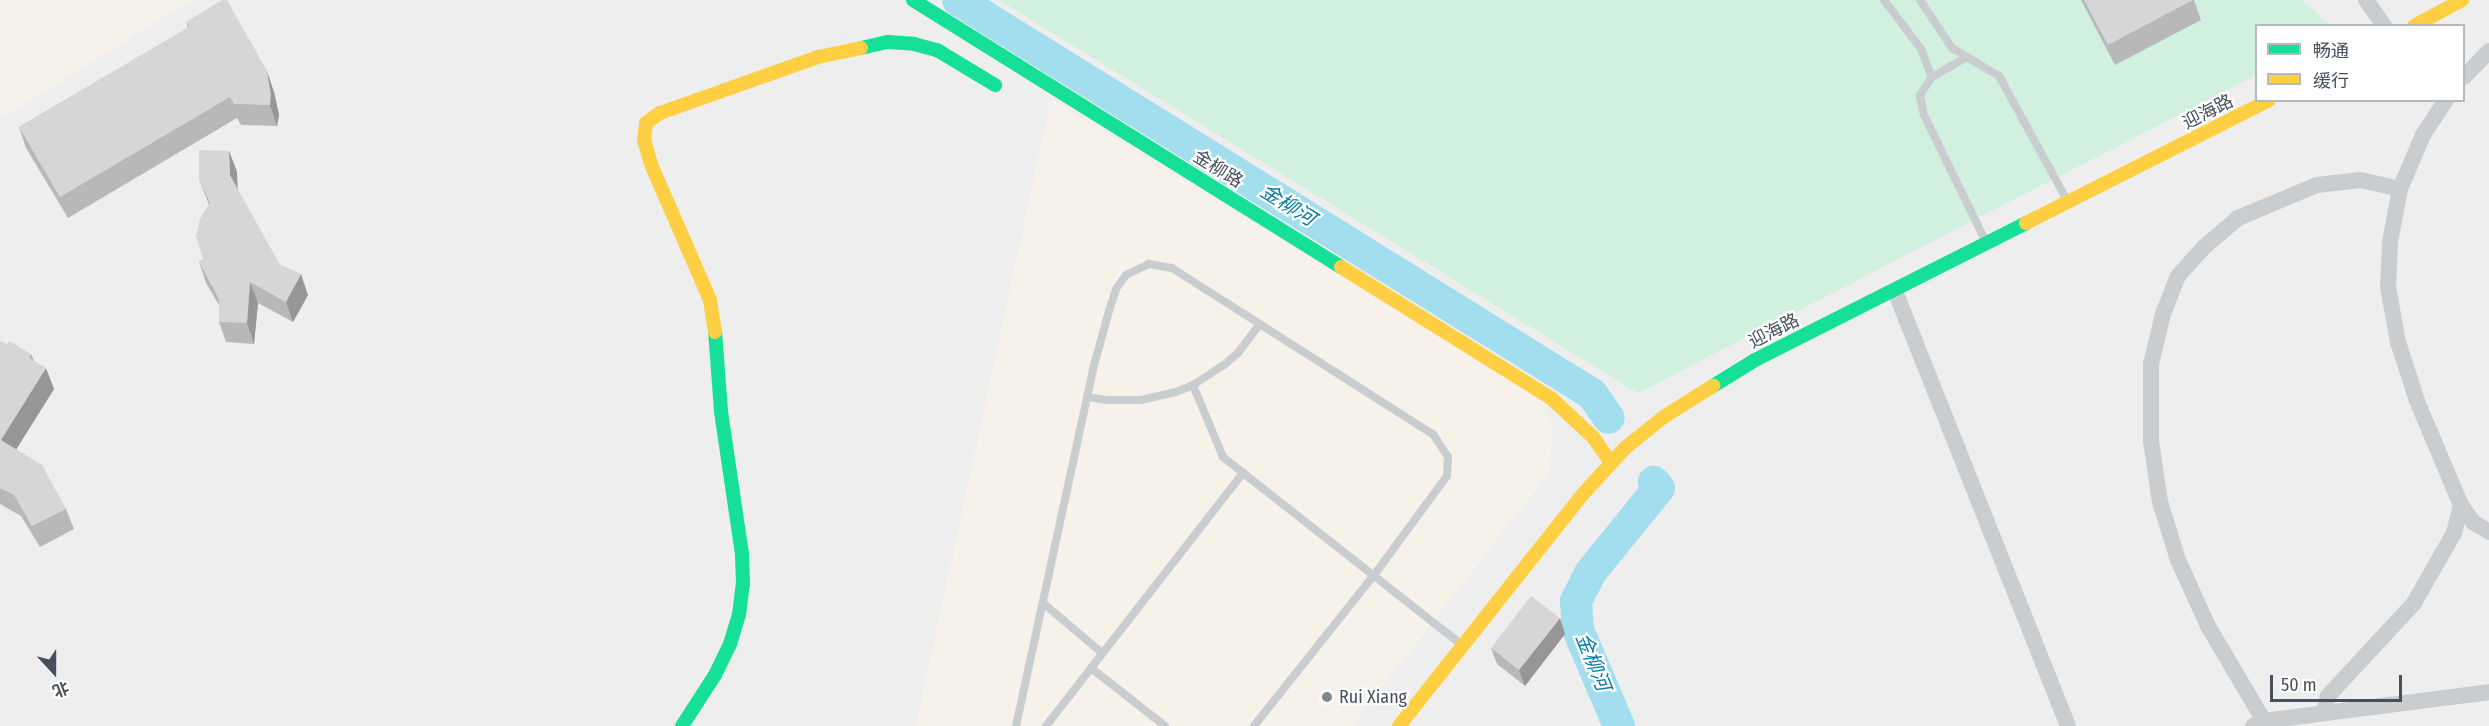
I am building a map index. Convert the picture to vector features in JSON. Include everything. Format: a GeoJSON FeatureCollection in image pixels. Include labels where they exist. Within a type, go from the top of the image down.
{"type":"FeatureCollection","features":[{"type":"Feature","properties":{"kind":"street","name":"金柳路"},"geometry":{"type":"LineString","coordinates":[[913,0],[1551,398],[1593,437],[1611,463]]}},
{"type":"Feature","properties":{"kind":"street"},"geometry":{"type":"LineString","coordinates":[[2366,0],[2383,24]]}},
{"type":"Feature","properties":{"kind":"street"},"geometry":{"type":"LineString","coordinates":[[2418,24],[2462,0]]}},
{"type":"Feature","properties":{"kind":"street"},"geometry":{"type":"LineString","coordinates":[[682,726],[715,675],[730,644],[741,605],[742,554],[721,411],[716,335],[710,300],[651,164],[644,140],[646,123],[660,113],[818,57],[888,42],[914,44],[937,50],[995,85]]}},
{"type":"Feature","properties":{"kind":"street"},"geometry":{"type":"LineString","coordinates":[[2465,75],[2489,51]]}},
{"type":"Feature","properties":{"kind":"street","name":"迎海路"},"geometry":{"type":"LineString","coordinates":[[1399,726],[1568,511],[1625,447],[1665,416],[1755,360],[2265,102]]}},
{"type":"Feature","properties":{"kind":"street"},"geometry":{"type":"LineString","coordinates":[[2445,102],[2423,135],[2400,189],[2390,242],[2388,287],[2398,342],[2417,401],[2461,505],[2473,522],[2489,532]]}},
{"type":"Feature","properties":{"kind":"street"},"geometry":{"type":"LineString","coordinates":[[2400,189],[2361,180],[2317,185],[2238,218],[2203,248],[2178,276],[2163,314],[2151,364],[2151,441],[2160,502],[2178,560],[2208,626],[2258,724],[2489,692]]}},
{"type":"Feature","properties":{"kind":"street"},"geometry":{"type":"LineString","coordinates":[[1895,291],[2068,726]]}},
{"type":"Feature","properties":{"kind":"street"},"geometry":{"type":"LineString","coordinates":[[2324,714],[2328,696],[2414,603],[2454,532],[2461,505]]}},
{"type":"Feature","properties":{"kind":"lane"},"geometry":{"type":"LineString","coordinates":[[1884,0],[1921,48],[1932,77]]}},
{"type":"Feature","properties":{"kind":"lane"},"geometry":{"type":"LineString","coordinates":[[1920,0],[1952,48],[1965,58],[1984,65],[1999,76],[2069,203]]}},
{"type":"Feature","properties":{"kind":"lane"},"geometry":{"type":"LineString","coordinates":[[1965,58],[1932,77],[1920,95],[1924,115],[1987,244]]}},
{"type":"Feature","properties":{"kind":"lane"},"geometry":{"type":"LineString","coordinates":[[1016,726],[1088,396],[1116,289],[1126,275],[1141,266],[1158,264],[1172,268],[1433,434],[1443,446],[1449,463],[1447,477],[1374,575],[1254,726]]}},
{"type":"Feature","properties":{"kind":"lane"},"geometry":{"type":"LineString","coordinates":[[1088,396],[1105,400],[1141,400],[1176,392],[1193,385],[1231,359],[1260,324]]}},
{"type":"Feature","properties":{"kind":"lane"},"geometry":{"type":"LineString","coordinates":[[1193,385],[1223,458],[1463,645]]}},
{"type":"Feature","properties":{"kind":"lane"},"geometry":{"type":"LineString","coordinates":[[1046,726],[1243,473]]}},
{"type":"Feature","properties":{"kind":"lane"},"geometry":{"type":"LineString","coordinates":[[1043,603],[1102,653]]}},
{"type":"Feature","properties":{"kind":"lane"},"geometry":{"type":"LineString","coordinates":[[1091,668],[1165,726]]}},
{"type":"Feature","properties":{"kind":"shaded area"},"geometry":{"type":"Polygon","coordinates":[[[0,0],[191,0],[0,119],[0,0]]]}},
{"type":"Feature","properties":{"kind":"shaded area"},"geometry":{"type":"Polygon","coordinates":[[[1051,99],[1541,399],[1553,427],[1550,471],[1352,726],[916,726],[1051,99]]]}},
{"type":"Feature","properties":{"kind":"green space"},"geometry":{"type":"Polygon","coordinates":[[[999,0],[2301,0],[2329,24],[2255,24],[2255,76],[1638,393],[999,0]]]}},
{"type":"Feature","properties":{"kind":"building"},"geometry":{"type":"Polygon","coordinates":[[[222,0],[227,0],[267,71],[271,95],[270,105],[234,104],[230,97],[60,197],[19,127],[189,27],[186,22],[222,0]]]}},
{"type":"Feature","properties":{"kind":"building"},"geometry":{"type":"Polygon","coordinates":[[[2084,0],[2193,0],[2108,45],[2084,0]]]}},
{"type":"Feature","properties":{"kind":"building"},"geometry":{"type":"Polygon","coordinates":[[[199,150],[229,151],[230,175],[279,264],[301,274],[286,302],[250,282],[247,323],[219,322],[219,299],[199,262],[203,259],[196,236],[200,219],[210,203],[199,179],[199,150]]]}},
{"type":"Feature","properties":{"kind":"building"},"geometry":{"type":"Polygon","coordinates":[[[0,341],[7,345],[9,341],[31,354],[29,358],[46,368],[1,440],[42,465],[66,509],[32,526],[14,495],[0,488],[0,341]]]}},
{"type":"Feature","properties":{"kind":"building"},"geometry":{"type":"Polygon","coordinates":[[[1531,596],[1560,618],[1519,670],[1491,648],[1531,596]]]}},
{"type":"Feature","properties":{"kind":"waterway","name":"金柳河"},"geometry":{"type":"LineString","coordinates":[[958,0],[1592,394],[1609,418]]}},
{"type":"Feature","properties":{"kind":"waterway","name":"金柳河"},"geometry":{"type":"LineString","coordinates":[[1619,726],[1578,630],[1576,601],[1590,573],[1659,488],[1654,482]]}},
{"type":"Feature","properties":{"kind":"traffic: fast"},"geometry":{"type":"LineString","coordinates":[[913,0],[1341,267]]}},
{"type":"Feature","properties":{"kind":"traffic: fast"},"geometry":{"type":"LineString","coordinates":[[861,48],[888,42],[914,44],[937,50],[995,85]]}},
{"type":"Feature","properties":{"kind":"traffic: fast"},"geometry":{"type":"LineString","coordinates":[[1713,386],[1755,360],[2026,223]]}},
{"type":"Feature","properties":{"kind":"traffic: fast"},"geometry":{"type":"LineString","coordinates":[[682,726],[715,675],[730,644],[739,615],[743,584],[742,554],[721,411],[715,332]]}},
{"type":"Feature","properties":{"kind":"traffic: slow"},"geometry":{"type":"LineString","coordinates":[[2418,24],[2462,0]]}},
{"type":"Feature","properties":{"kind":"traffic: slow"},"geometry":{"type":"LineString","coordinates":[[715,332],[710,300],[651,164],[644,140],[646,123],[660,113],[818,57],[861,48]]}},
{"type":"Feature","properties":{"kind":"traffic: slow"},"geometry":{"type":"LineString","coordinates":[[2026,223],[2265,102]]}},
{"type":"Feature","properties":{"kind":"traffic: slow"},"geometry":{"type":"LineString","coordinates":[[1341,267],[1551,398],[1593,437],[1611,463]]}},
{"type":"Feature","properties":{"kind":"traffic: slow"},"geometry":{"type":"LineString","coordinates":[[1399,726],[1583,494],[1625,448],[1665,416],[1713,386]]}},
{"type":"Feature","properties":{"kind":"place","name":"Rui Xiang"},"geometry":{"type":"Point","coordinates":[1327,697]}}]}
